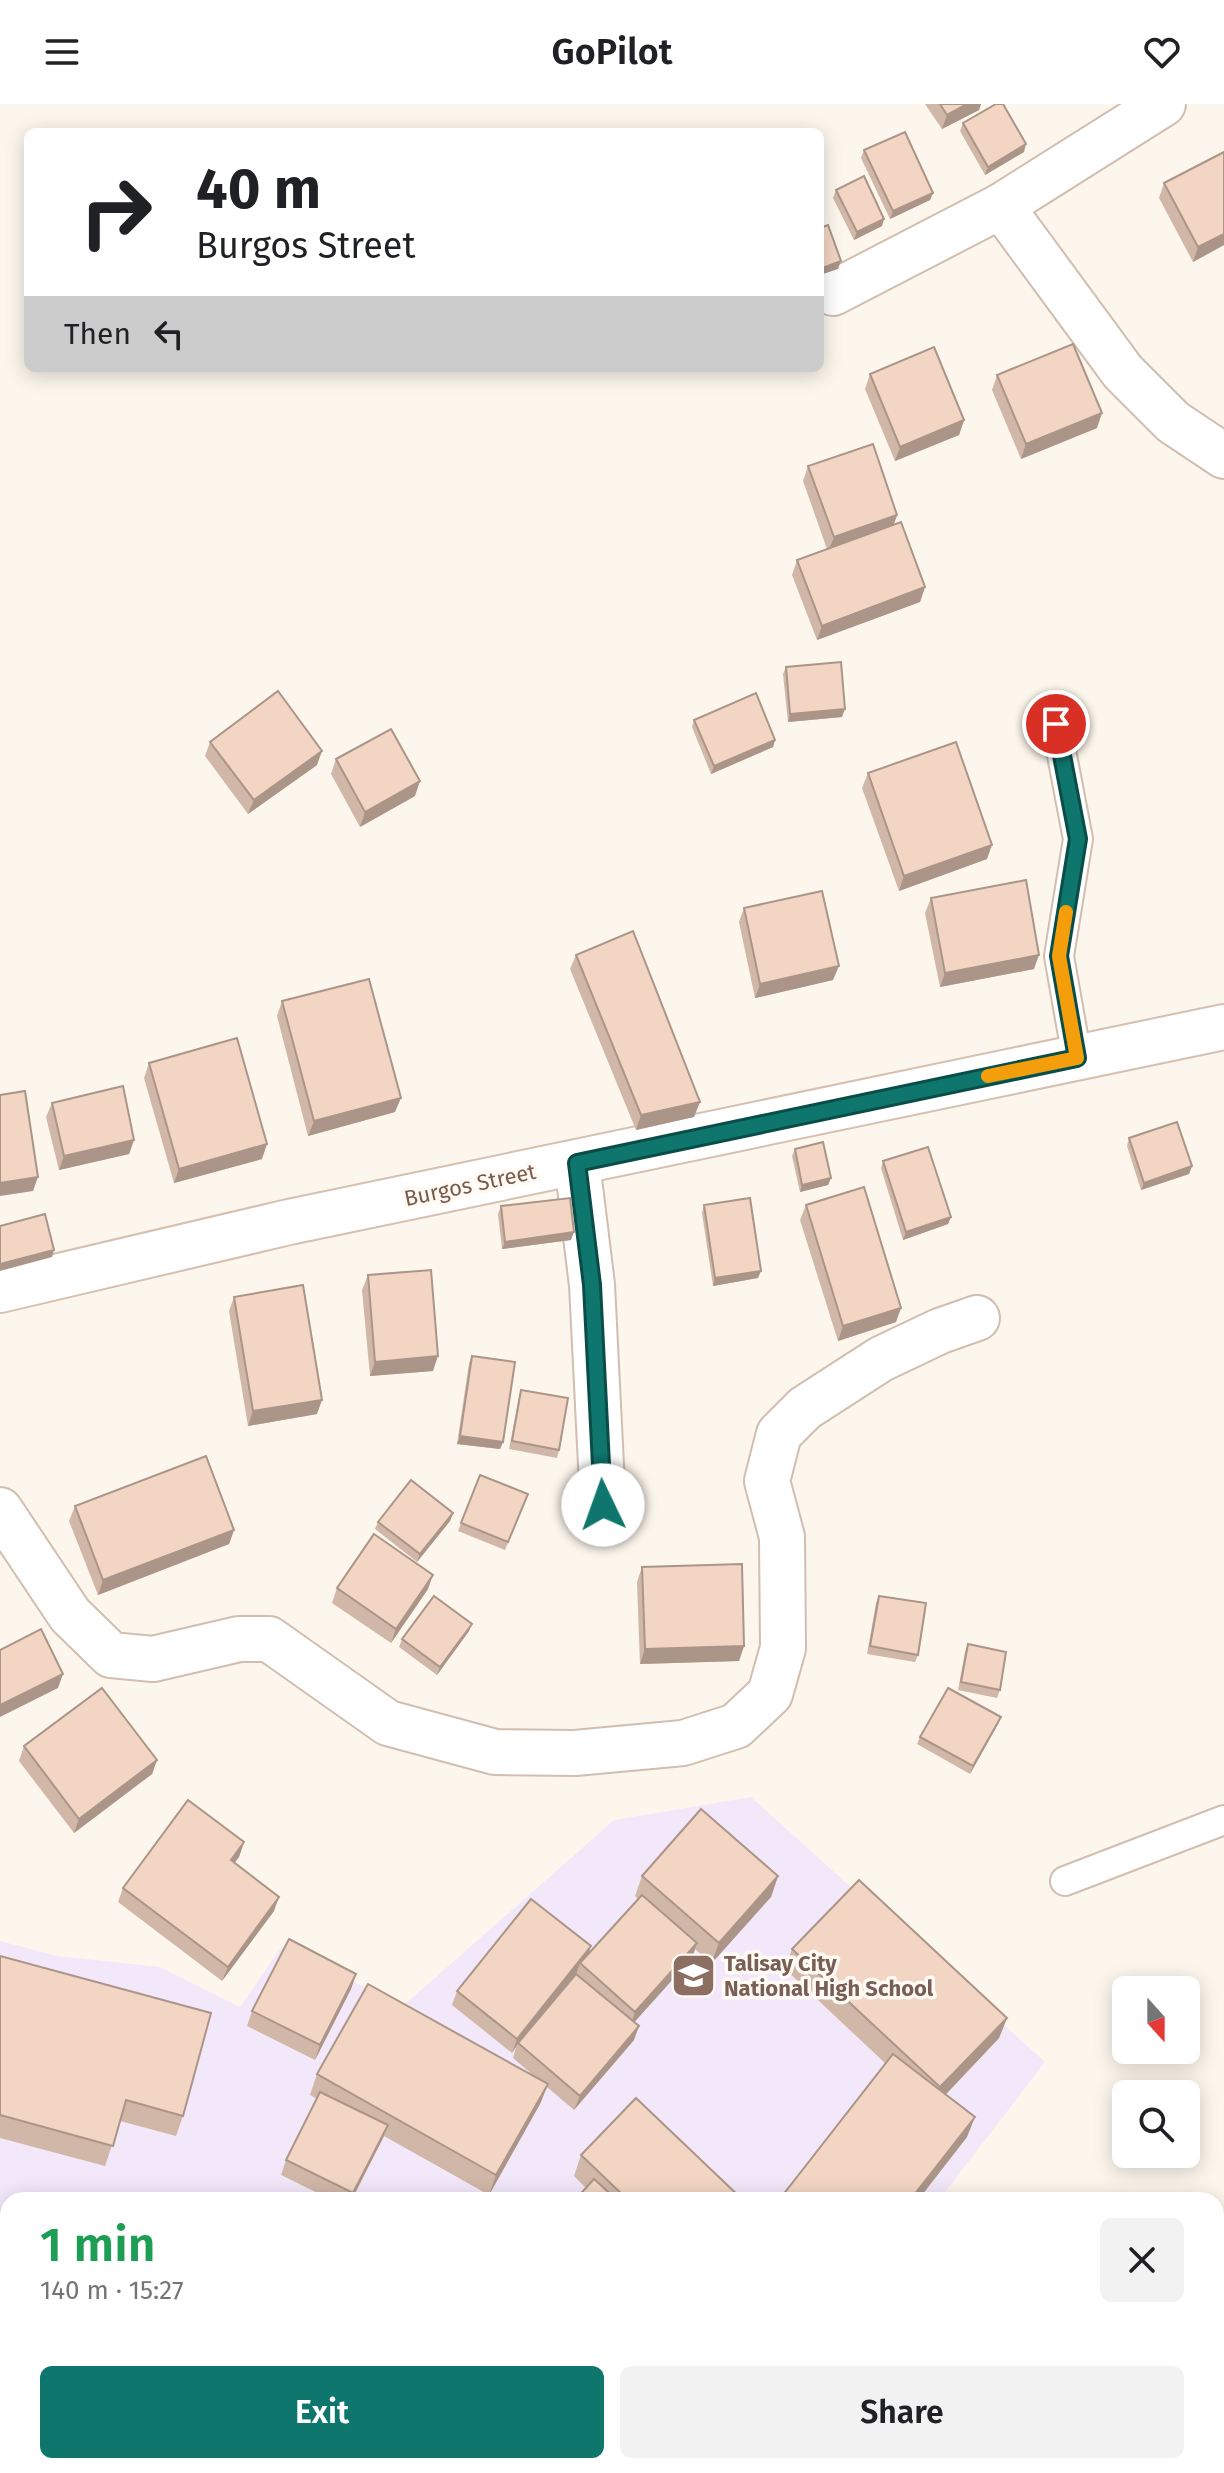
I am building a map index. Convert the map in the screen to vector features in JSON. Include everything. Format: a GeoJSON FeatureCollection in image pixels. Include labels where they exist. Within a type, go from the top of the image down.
{"type":"FeatureCollection","features":[{"type":"Feature","properties":{"kind":"street"},"geometry":{"type":"LineString","coordinates":[[833,293],[1001,206],[1163,104]]}},
{"type":"Feature","properties":{"kind":"street"},"geometry":{"type":"LineString","coordinates":[[1001,206],[1123,372],[1173,422],[1224,456]]}},
{"type":"Feature","properties":{"kind":"street","name":"Burgos Street"},"geometry":{"type":"LineString","coordinates":[[0,1290],[289,1222],[1224,1027]]}},
{"type":"Feature","properties":{"kind":"street"},"geometry":{"type":"LineString","coordinates":[[577,1163],[592,1285],[603,1505]]}},
{"type":"Feature","properties":{"kind":"street"},"geometry":{"type":"LineString","coordinates":[[0,1510],[70,1615],[111,1655],[153,1659],[239,1639],[269,1639],[388,1723],[495,1752],[575,1753],[683,1743],[736,1726],[770,1694],[783,1648],[782,1537],[767,1481],[779,1434],[805,1408],[881,1359],[940,1331],[977,1318]]}},
{"type":"Feature","properties":{"kind":"lane"},"geometry":{"type":"LineString","coordinates":[[1056,724],[1078,839],[1059,956],[1077,1058]]}},
{"type":"Feature","properties":{"kind":"lane"},"geometry":{"type":"LineString","coordinates":[[1065,1881],[1224,1820]]}},
{"type":"Feature","properties":{"kind":"shaded area","name":"Talisay City National High School"},"geometry":{"type":"Polygon","coordinates":[[[751,1797],[1045,2062],[945,2192],[0,2192],[0,1941],[57,1956],[160,1967],[240,2007],[282,1946],[403,2006],[614,1820],[751,1797]]]}},
{"type":"Feature","properties":{"kind":"building"},"geometry":{"type":"Polygon","coordinates":[[[940,104],[967,104],[947,115],[940,104]]]}},
{"type":"Feature","properties":{"kind":"building"},"geometry":{"type":"Polygon","coordinates":[[[996,104],[1003,104],[1026,144],[988,167],[963,123],[996,104]]]}},
{"type":"Feature","properties":{"kind":"building"},"geometry":{"type":"Polygon","coordinates":[[[905,132],[933,193],[893,211],[864,150],[905,132]]]}},
{"type":"Feature","properties":{"kind":"building"},"geometry":{"type":"Polygon","coordinates":[[[1224,152],[1224,234],[1198,247],[1164,183],[1224,152]]]}},
{"type":"Feature","properties":{"kind":"building"},"geometry":{"type":"Polygon","coordinates":[[[864,176],[884,219],[857,232],[836,190],[864,176]]]}},
{"type":"Feature","properties":{"kind":"building"},"geometry":{"type":"Polygon","coordinates":[[[828,225],[841,261],[824,267],[824,226],[828,225]]]}},
{"type":"Feature","properties":{"kind":"building"},"geometry":{"type":"Polygon","coordinates":[[[1073,344],[1102,413],[1026,444],[997,375],[1073,344]]]}},
{"type":"Feature","properties":{"kind":"building"},"geometry":{"type":"Polygon","coordinates":[[[934,347],[964,420],[900,447],[870,374],[934,347]]]}},
{"type":"Feature","properties":{"kind":"building"},"geometry":{"type":"Polygon","coordinates":[[[873,444],[897,515],[834,537],[808,466],[873,444]]]}},
{"type":"Feature","properties":{"kind":"building"},"geometry":{"type":"Polygon","coordinates":[[[901,522],[925,587],[822,626],[797,560],[901,522]]]}},
{"type":"Feature","properties":{"kind":"building"},"geometry":{"type":"Polygon","coordinates":[[[841,662],[845,709],[790,714],[786,667],[841,662]]]}},
{"type":"Feature","properties":{"kind":"building"},"geometry":{"type":"Polygon","coordinates":[[[278,691],[322,751],[254,800],[210,742],[278,691]]]}},
{"type":"Feature","properties":{"kind":"building"},"geometry":{"type":"Polygon","coordinates":[[[756,693],[775,740],[714,766],[694,720],[756,693]]]}},
{"type":"Feature","properties":{"kind":"building"},"geometry":{"type":"Polygon","coordinates":[[[391,729],[420,781],[365,812],[336,759],[391,729]]]}},
{"type":"Feature","properties":{"kind":"building"},"geometry":{"type":"Polygon","coordinates":[[[956,742],[992,845],[904,876],[868,773],[956,742]]]}},
{"type":"Feature","properties":{"kind":"building"},"geometry":{"type":"Polygon","coordinates":[[[1026,880],[1039,955],[945,973],[931,898],[1026,880]]]}},
{"type":"Feature","properties":{"kind":"building"},"geometry":{"type":"Polygon","coordinates":[[[822,891],[839,966],[760,984],[744,908],[822,891]]]}},
{"type":"Feature","properties":{"kind":"building"},"geometry":{"type":"Polygon","coordinates":[[[633,931],[700,1102],[641,1115],[576,955],[633,931]]]}},
{"type":"Feature","properties":{"kind":"building"},"geometry":{"type":"Polygon","coordinates":[[[369,979],[401,1098],[314,1121],[282,1001],[369,979]]]}},
{"type":"Feature","properties":{"kind":"building"},"geometry":{"type":"Polygon","coordinates":[[[237,1038],[267,1144],[179,1169],[149,1063],[237,1038]]]}},
{"type":"Feature","properties":{"kind":"building"},"geometry":{"type":"Polygon","coordinates":[[[123,1086],[134,1140],[64,1156],[52,1103],[123,1086]]]}},
{"type":"Feature","properties":{"kind":"building"},"geometry":{"type":"Polygon","coordinates":[[[25,1091],[38,1177],[0,1183],[0,1095],[25,1091]]]}},
{"type":"Feature","properties":{"kind":"building"},"geometry":{"type":"Polygon","coordinates":[[[1177,1122],[1192,1166],[1144,1183],[1129,1138],[1177,1122]]]}},
{"type":"Feature","properties":{"kind":"building"},"geometry":{"type":"Polygon","coordinates":[[[823,1142],[831,1178],[802,1185],[795,1149],[823,1142]]]}},
{"type":"Feature","properties":{"kind":"building"},"geometry":{"type":"Polygon","coordinates":[[[928,1147],[951,1217],[906,1232],[883,1161],[928,1147]]]}},
{"type":"Feature","properties":{"kind":"building"},"geometry":{"type":"Polygon","coordinates":[[[864,1187],[901,1308],[843,1326],[806,1205],[864,1187]]]}},
{"type":"Feature","properties":{"kind":"building"},"geometry":{"type":"Polygon","coordinates":[[[570,1198],[574,1232],[505,1242],[501,1206],[570,1198]]]}},
{"type":"Feature","properties":{"kind":"building"},"geometry":{"type":"Polygon","coordinates":[[[750,1198],[761,1271],[715,1278],[704,1205],[750,1198]]]}},
{"type":"Feature","properties":{"kind":"building"},"geometry":{"type":"Polygon","coordinates":[[[45,1214],[54,1250],[0,1264],[0,1226],[45,1214]]]}},
{"type":"Feature","properties":{"kind":"building"},"geometry":{"type":"Polygon","coordinates":[[[431,1270],[438,1356],[375,1362],[368,1275],[431,1270]]]}},
{"type":"Feature","properties":{"kind":"building"},"geometry":{"type":"Polygon","coordinates":[[[303,1285],[322,1400],[253,1411],[234,1297],[303,1285]]]}},
{"type":"Feature","properties":{"kind":"building"},"geometry":{"type":"Polygon","coordinates":[[[472,1356],[515,1362],[503,1442],[460,1436],[472,1356]]]}},
{"type":"Feature","properties":{"kind":"building"},"geometry":{"type":"Polygon","coordinates":[[[521,1390],[568,1398],[559,1450],[512,1441],[521,1390]]]}},
{"type":"Feature","properties":{"kind":"building"},"geometry":{"type":"Polygon","coordinates":[[[206,1456],[234,1530],[103,1580],[75,1506],[206,1456]]]}},
{"type":"Feature","properties":{"kind":"building"},"geometry":{"type":"Polygon","coordinates":[[[480,1475],[528,1494],[508,1542],[461,1523],[480,1475]]]}},
{"type":"Feature","properties":{"kind":"building"},"geometry":{"type":"Polygon","coordinates":[[[411,1480],[453,1513],[420,1554],[378,1522],[411,1480]]]}},
{"type":"Feature","properties":{"kind":"building"},"geometry":{"type":"Polygon","coordinates":[[[374,1534],[433,1575],[396,1629],[337,1588],[374,1534]]]}},
{"type":"Feature","properties":{"kind":"building"},"geometry":{"type":"Polygon","coordinates":[[[742,1564],[744,1646],[645,1649],[642,1567],[742,1564]]]}},
{"type":"Feature","properties":{"kind":"building"},"geometry":{"type":"Polygon","coordinates":[[[434,1596],[472,1624],[440,1667],[402,1639],[434,1596]]]}},
{"type":"Feature","properties":{"kind":"building"},"geometry":{"type":"Polygon","coordinates":[[[879,1596],[926,1603],[918,1655],[870,1646],[879,1596]]]}},
{"type":"Feature","properties":{"kind":"building"},"geometry":{"type":"Polygon","coordinates":[[[41,1629],[63,1674],[0,1705],[0,1650],[41,1629]]]}},
{"type":"Feature","properties":{"kind":"building"},"geometry":{"type":"Polygon","coordinates":[[[968,1644],[1006,1652],[1000,1690],[961,1682],[968,1644]]]}},
{"type":"Feature","properties":{"kind":"building"},"geometry":{"type":"Polygon","coordinates":[[[102,1688],[157,1760],[79,1819],[24,1746],[102,1688]]]}},
{"type":"Feature","properties":{"kind":"building"},"geometry":{"type":"Polygon","coordinates":[[[948,1688],[1001,1717],[973,1766],[920,1737],[948,1688]]]}},
{"type":"Feature","properties":{"kind":"building"},"geometry":{"type":"Polygon","coordinates":[[[188,1800],[244,1842],[231,1860],[279,1897],[228,1967],[123,1888],[188,1800]]]}},
{"type":"Feature","properties":{"kind":"building"},"geometry":{"type":"Polygon","coordinates":[[[701,1809],[778,1876],[719,1943],[642,1876],[701,1809]]]}},
{"type":"Feature","properties":{"kind":"building"},"geometry":{"type":"Polygon","coordinates":[[[859,1880],[1007,2018],[940,2087],[792,1949],[859,1880]]]}},
{"type":"Feature","properties":{"kind":"building"},"geometry":{"type":"Polygon","coordinates":[[[642,1895],[697,1943],[635,2012],[580,1963],[642,1895]]]}},
{"type":"Feature","properties":{"kind":"building"},"geometry":{"type":"Polygon","coordinates":[[[531,1899],[591,1946],[517,2039],[457,1991],[531,1899]]]}},
{"type":"Feature","properties":{"kind":"building"},"geometry":{"type":"Polygon","coordinates":[[[289,1939],[356,1974],[320,2045],[252,2011],[289,1939]]]}},
{"type":"Feature","properties":{"kind":"building"},"geometry":{"type":"Polygon","coordinates":[[[0,1956],[211,2013],[183,2116],[126,2100],[113,2146],[0,2115],[0,1956]]]}},
{"type":"Feature","properties":{"kind":"building"},"geometry":{"type":"Polygon","coordinates":[[[576,1974],[639,2026],[580,2096],[518,2043],[576,1974]]]}},
{"type":"Feature","properties":{"kind":"building"},"geometry":{"type":"Polygon","coordinates":[[[368,1984],[548,2084],[496,2175],[317,2074],[368,1984]]]}},
{"type":"Feature","properties":{"kind":"building"},"geometry":{"type":"Polygon","coordinates":[[[893,2054],[975,2117],[916,2192],[785,2192],[893,2054]]]}},
{"type":"Feature","properties":{"kind":"building"},"geometry":{"type":"Polygon","coordinates":[[[320,2092],[388,2125],[354,2192],[286,2160],[320,2092]]]}},
{"type":"Feature","properties":{"kind":"building"},"geometry":{"type":"Polygon","coordinates":[[[636,2098],[735,2192],[620,2192],[581,2155],[636,2098]]]}},
{"type":"Feature","properties":{"kind":"building"},"geometry":{"type":"Polygon","coordinates":[[[594,2179],[608,2192],[582,2192],[594,2179]]]}},
{"type":"Feature","properties":{"kind":"slow traffic"},"geometry":{"type":"LineString","coordinates":[[988,1076],[1077,1058],[1059,956],[1066,912]]}},
{"type":"Feature","properties":{"kind":"place","name":"Talisay City National High School"},"geometry":{"type":"Point","coordinates":[693,1976]}},
{"type":"Feature","properties":{"kind":"route"},"geometry":{"type":"LineString","coordinates":[[603,1505],[592,1285],[577,1163],[1077,1058],[1059,956],[1078,839],[1056,724]]}}]}
